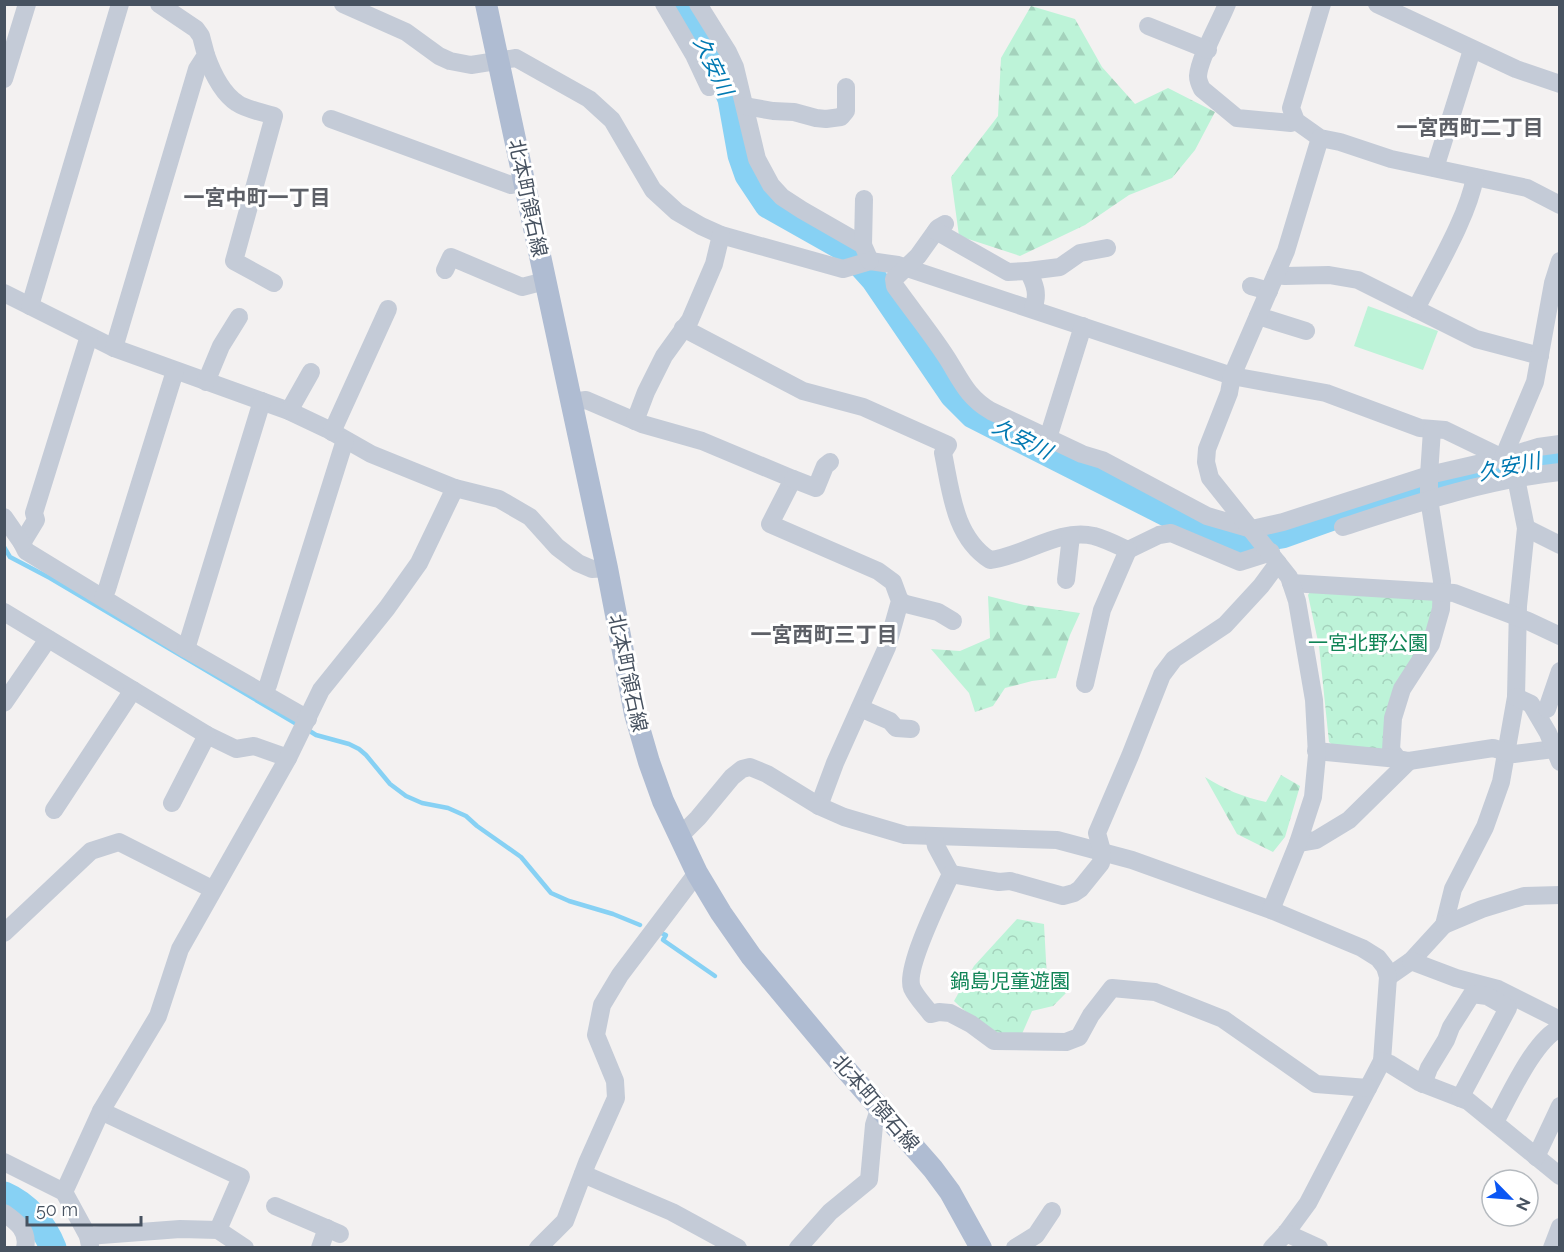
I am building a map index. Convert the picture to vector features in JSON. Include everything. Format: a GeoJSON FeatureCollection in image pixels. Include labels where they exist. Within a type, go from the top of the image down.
{"type":"FeatureCollection","features":[{"type":"Feature","properties":{"kind":"main road","name":"北本町領石線"},"geometry":{"type":"LineString","coordinates":[[486,4],[607,568],[635,714],[649,762],[679,837],[721,913],[751,956],[842,1065],[933,1168],[950,1192],[981,1248]]}},
{"type":"Feature","properties":{"kind":"street"},"geometry":{"type":"LineString","coordinates":[[4,79],[27,4]]}},
{"type":"Feature","properties":{"kind":"street"},"geometry":{"type":"LineString","coordinates":[[30,306],[120,4]]}},
{"type":"Feature","properties":{"kind":"street"},"geometry":{"type":"LineString","coordinates":[[159,4],[196,29],[201,36],[211,69],[224,89],[238,104],[274,116],[234,261],[274,284]]}},
{"type":"Feature","properties":{"kind":"street"},"geometry":{"type":"LineString","coordinates":[[343,4],[406,32],[439,56],[450,61],[471,65],[516,58],[596,104],[612,120],[653,190],[677,212],[721,236],[843,269],[867,253]]}},
{"type":"Feature","properties":{"kind":"street"},"geometry":{"type":"LineString","coordinates":[[664,4],[694,55],[709,87]]}},
{"type":"Feature","properties":{"kind":"street"},"geometry":{"type":"LineString","coordinates":[[698,4],[735,67],[760,169],[782,197],[867,253],[1233,376],[1326,393],[1420,428],[1445,430],[1503,458],[1515,478],[1526,528],[1518,617],[1538,706],[1557,756],[1514,754],[1493,748],[1404,760],[1316,751]]}},
{"type":"Feature","properties":{"kind":"street"},"geometry":{"type":"LineString","coordinates":[[1227,4],[1199,72],[1202,89],[1237,118],[1291,123],[1296,121]]}},
{"type":"Feature","properties":{"kind":"street"},"geometry":{"type":"LineString","coordinates":[[1322,4],[1292,108],[1296,121],[1320,138],[1340,142],[1391,159],[1527,188],[1560,205]]}},
{"type":"Feature","properties":{"kind":"street"},"geometry":{"type":"LineString","coordinates":[[1377,4],[1472,50],[1516,69],[1560,84]]}},
{"type":"Feature","properties":{"kind":"street"},"geometry":{"type":"LineString","coordinates":[[1148,26],[1208,50]]}},
{"type":"Feature","properties":{"kind":"street"},"geometry":{"type":"LineString","coordinates":[[1434,168],[1472,50]]}},
{"type":"Feature","properties":{"kind":"street"},"geometry":{"type":"LineString","coordinates":[[114,348],[197,69],[206,55]]}},
{"type":"Feature","properties":{"kind":"street"},"geometry":{"type":"LineString","coordinates":[[745,106],[794,112],[816,118],[841,117],[846,111],[846,87]]}},
{"type":"Feature","properties":{"kind":"street"},"geometry":{"type":"LineString","coordinates":[[331,119],[511,185],[524,182]]}},
{"type":"Feature","properties":{"kind":"street"},"geometry":{"type":"LineString","coordinates":[[1270,910],[1298,843],[1313,796],[1316,751],[1314,700],[1297,601],[1291,583],[1275,557],[1210,478],[1206,462],[1207,449],[1233,376],[1258,316],[1265,284],[1286,251],[1320,138]]}},
{"type":"Feature","properties":{"kind":"street"},"geometry":{"type":"LineString","coordinates":[[773,167],[800,198],[797,207]]}},
{"type":"Feature","properties":{"kind":"street"},"geometry":{"type":"LineString","coordinates":[[1416,309],[1462,216],[1475,177]]}},
{"type":"Feature","properties":{"kind":"street"},"geometry":{"type":"LineString","coordinates":[[864,199],[867,253]]}},
{"type":"Feature","properties":{"kind":"street"},"geometry":{"type":"LineString","coordinates":[[1107,248],[1080,253],[1067,270],[1008,272],[941,227],[918,256],[894,279],[895,286],[947,358],[968,393],[979,404],[1082,454],[1102,460],[1207,516],[1251,529],[1283,522],[1429,475],[1503,458],[1538,447],[1560,444]]}},
{"type":"Feature","properties":{"kind":"street"},"geometry":{"type":"LineString","coordinates":[[635,421],[664,356],[690,320],[714,264],[721,236]]}},
{"type":"Feature","properties":{"kind":"street"},"geometry":{"type":"LineString","coordinates":[[445,270],[451,257],[522,287],[545,281]]}},
{"type":"Feature","properties":{"kind":"street"},"geometry":{"type":"LineString","coordinates":[[1503,458],[1535,382],[1540,356],[1552,336],[1558,268]]}},
{"type":"Feature","properties":{"kind":"street"},"geometry":{"type":"LineString","coordinates":[[1028,271],[1034,282],[1037,299],[1033,308]]}},
{"type":"Feature","properties":{"kind":"street"},"geometry":{"type":"LineString","coordinates":[[1265,284],[1344,276],[1358,280],[1476,339],[1540,356]]}},
{"type":"Feature","properties":{"kind":"street"},"geometry":{"type":"LineString","coordinates":[[4,293],[114,348],[289,411],[371,454],[455,488],[498,499],[522,510],[557,547],[578,563],[592,569],[607,568]]}},
{"type":"Feature","properties":{"kind":"street"},"geometry":{"type":"LineString","coordinates":[[263,693],[268,685],[339,436],[388,309]]}},
{"type":"Feature","properties":{"kind":"street"},"geometry":{"type":"LineString","coordinates":[[1258,316],[1306,331]]}},
{"type":"Feature","properties":{"kind":"street"},"geometry":{"type":"LineString","coordinates":[[206,382],[221,346],[238,317]]}},
{"type":"Feature","properties":{"kind":"street"},"geometry":{"type":"LineString","coordinates":[[1048,438],[1083,326]]}},
{"type":"Feature","properties":{"kind":"street"},"geometry":{"type":"LineString","coordinates":[[683,328],[803,391],[863,407],[948,445],[943,453],[957,518],[978,552],[990,560],[1044,542],[1071,536],[1093,536],[1128,550]]}},
{"type":"Feature","properties":{"kind":"street"},"geometry":{"type":"LineString","coordinates":[[22,543],[36,520],[34,513],[50,456],[89,336]]}},
{"type":"Feature","properties":{"kind":"street"},"geometry":{"type":"LineString","coordinates":[[103,598],[175,371]]}},
{"type":"Feature","properties":{"kind":"street"},"geometry":{"type":"LineString","coordinates":[[289,411],[311,372]]}},
{"type":"Feature","properties":{"kind":"street"},"geometry":{"type":"LineString","coordinates":[[571,402],[586,400],[635,421],[702,441],[816,488],[825,466],[830,462]]}},
{"type":"Feature","properties":{"kind":"street"},"geometry":{"type":"LineString","coordinates":[[186,649],[262,401]]}},
{"type":"Feature","properties":{"kind":"street"},"geometry":{"type":"LineString","coordinates":[[1404,760],[1391,750],[1393,718],[1402,690],[1431,644],[1441,609],[1443,592],[1429,499],[1432,430]]}},
{"type":"Feature","properties":{"kind":"street"},"geometry":{"type":"LineString","coordinates":[[1343,527],[1429,499],[1515,478],[1560,472]]}},
{"type":"Feature","properties":{"kind":"street"},"geometry":{"type":"LineString","coordinates":[[793,479],[770,524],[878,571],[893,582],[900,600],[906,604],[939,612],[953,621]]}},
{"type":"Feature","properties":{"kind":"street"},"geometry":{"type":"LineString","coordinates":[[64,1192],[101,1111],[158,1016],[180,949],[288,758],[321,690],[387,609],[419,563],[455,488]]}},
{"type":"Feature","properties":{"kind":"street"},"geometry":{"type":"LineString","coordinates":[[4,517],[26,550],[186,649],[263,693],[305,724]]}},
{"type":"Feature","properties":{"kind":"street"},"geometry":{"type":"LineString","coordinates":[[1526,528],[1560,545]]}},
{"type":"Feature","properties":{"kind":"street"},"geometry":{"type":"LineString","coordinates":[[1085,684],[1102,610],[1128,550],[1159,535],[1171,532],[1240,562],[1275,557]]}},
{"type":"Feature","properties":{"kind":"street"},"geometry":{"type":"LineString","coordinates":[[1066,580],[1071,536]]}},
{"type":"Feature","properties":{"kind":"street"},"geometry":{"type":"LineString","coordinates":[[951,874],[999,882],[1010,881],[1063,896],[1080,890],[1101,863],[1102,851],[1097,833],[1162,675],[1174,658],[1226,625],[1275,557]]}},
{"type":"Feature","properties":{"kind":"street"},"geometry":{"type":"LineString","coordinates":[[1291,583],[1454,593],[1518,617],[1560,636]]}},
{"type":"Feature","properties":{"kind":"street"},"geometry":{"type":"LineString","coordinates":[[819,806],[835,763],[887,647],[900,600]]}},
{"type":"Feature","properties":{"kind":"street"},"geometry":{"type":"LineString","coordinates":[[4,612],[207,735],[236,749],[254,746],[288,758]]}},
{"type":"Feature","properties":{"kind":"street"},"geometry":{"type":"LineString","coordinates":[[4,703],[48,639]]}},
{"type":"Feature","properties":{"kind":"street"},"geometry":{"type":"LineString","coordinates":[[1444,925],[1453,889],[1494,807],[1506,752],[1560,671]]}},
{"type":"Feature","properties":{"kind":"street"},"geometry":{"type":"LineString","coordinates":[[54,810],[133,690]]}},
{"type":"Feature","properties":{"kind":"street"},"geometry":{"type":"LineString","coordinates":[[860,708],[890,721],[896,728],[911,729]]}},
{"type":"Feature","properties":{"kind":"street"},"geometry":{"type":"LineString","coordinates":[[172,804],[207,735]]}},
{"type":"Feature","properties":{"kind":"street"},"geometry":{"type":"LineString","coordinates":[[1298,843],[1316,840],[1349,820],[1404,760]]}},
{"type":"Feature","properties":{"kind":"street"},"geometry":{"type":"LineString","coordinates":[[679,837],[732,777],[742,769],[750,767],[759,770],[819,806],[844,817],[905,835],[1040,838],[1057,840],[1132,860],[1270,910],[1362,948],[1378,958],[1385,967],[1388,977],[1382,1061],[1308,1203],[1272,1248]]}},
{"type":"Feature","properties":{"kind":"street"},"geometry":{"type":"LineString","coordinates":[[934,837],[936,846],[951,874]]}},
{"type":"Feature","properties":{"kind":"street"},"geometry":{"type":"LineString","coordinates":[[4,933],[91,850],[119,842],[212,889]]}},
{"type":"Feature","properties":{"kind":"street"},"geometry":{"type":"LineString","coordinates":[[538,1248],[565,1221],[616,1098],[615,1081],[596,1035],[602,1005],[620,975],[697,873]]}},
{"type":"Feature","properties":{"kind":"street"},"geometry":{"type":"LineString","coordinates":[[951,874],[924,933],[911,978],[911,987],[932,1014],[950,1013],[971,1024],[994,1041],[1066,1042],[1079,1037],[1091,1015],[1112,988],[1155,992],[1223,1019],[1316,1084],[1368,1088]]}},
{"type":"Feature","properties":{"kind":"street"},"geometry":{"type":"LineString","coordinates":[[1388,977],[1411,961],[1444,925],[1482,909],[1524,896],[1560,895]]}},
{"type":"Feature","properties":{"kind":"street"},"geometry":{"type":"LineString","coordinates":[[1411,961],[1456,978],[1498,989],[1559,1026]]}},
{"type":"Feature","properties":{"kind":"street"},"geometry":{"type":"LineString","coordinates":[[1423,1084],[1451,1027],[1472,994],[1486,996],[1508,1008],[1514,1007],[1559,1026]]}},
{"type":"Feature","properties":{"kind":"street"},"geometry":{"type":"LineString","coordinates":[[1460,1098],[1508,1008]]}},
{"type":"Feature","properties":{"kind":"street"},"geometry":{"type":"LineString","coordinates":[[1495,1122],[1529,1060],[1559,1026]]}},
{"type":"Feature","properties":{"kind":"street"},"geometry":{"type":"LineString","coordinates":[[1529,1060],[1527,1053],[1539,1031],[1538,1028]]}},
{"type":"Feature","properties":{"kind":"street"},"geometry":{"type":"LineString","coordinates":[[1382,1061],[1423,1084],[1468,1101],[1560,1176]]}},
{"type":"Feature","properties":{"kind":"street"},"geometry":{"type":"LineString","coordinates":[[798,1248],[830,1212],[869,1180],[874,1125],[880,1106]]}},
{"type":"Feature","properties":{"kind":"street"},"geometry":{"type":"LineString","coordinates":[[1536,1157],[1560,1106]]}},
{"type":"Feature","properties":{"kind":"street"},"geometry":{"type":"LineString","coordinates":[[101,1111],[241,1177],[218,1230]]}},
{"type":"Feature","properties":{"kind":"street"},"geometry":{"type":"LineString","coordinates":[[4,1162],[64,1192],[89,1242],[180,1229],[218,1230],[245,1248]]}},
{"type":"Feature","properties":{"kind":"street"},"geometry":{"type":"LineString","coordinates":[[583,1174],[672,1212],[738,1248]]}},
{"type":"Feature","properties":{"kind":"street"},"geometry":{"type":"LineString","coordinates":[[275,1206],[334,1231],[320,1248]]}},
{"type":"Feature","properties":{"kind":"street"},"geometry":{"type":"LineString","coordinates":[[1015,1248],[1036,1235],[1052,1211]]}},
{"type":"Feature","properties":{"kind":"street"},"geometry":{"type":"LineString","coordinates":[[4,1214],[17,1221],[24,1231],[27,1240],[25,1248]]}},
{"type":"Feature","properties":{"kind":"street"},"geometry":{"type":"LineString","coordinates":[[1552,1248],[1560,1227]]}},
{"type":"Feature","properties":{"kind":"street"},"geometry":{"type":"LineString","coordinates":[[1286,1233],[1319,1248]]}},
{"type":"Feature","properties":{"kind":"green space"},"geometry":{"type":"Polygon","coordinates":[[[1031,6],[1075,19],[1102,67],[1135,104],[1168,88],[1215,112],[1195,150],[1172,178],[1129,195],[1085,225],[1020,256],[959,236],[951,177],[998,116],[1001,58],[1031,6]]]}},
{"type":"Feature","properties":{"kind":"green space"},"geometry":{"type":"Polygon","coordinates":[[[1368,306],[1438,331],[1423,370],[1354,346],[1368,306]]]}},
{"type":"Feature","properties":{"kind":"green space","name":"一宮北野公園"},"geometry":{"type":"Polygon","coordinates":[[[1311,590],[1430,597],[1436,602],[1387,746],[1381,752],[1334,746],[1329,742],[1319,646],[1308,595],[1311,590]]]}},
{"type":"Feature","properties":{"kind":"green space"},"geometry":{"type":"Polygon","coordinates":[[[988,596],[1024,605],[1080,613],[1056,678],[1005,688],[993,706],[975,712],[969,693],[931,649],[960,651],[990,638],[988,596]]]}},
{"type":"Feature","properties":{"kind":"green space"},"geometry":{"type":"Polygon","coordinates":[[[1281,775],[1300,786],[1285,837],[1273,852],[1237,834],[1205,777],[1234,792],[1266,802],[1281,775]]]}},
{"type":"Feature","properties":{"kind":"green space","name":"鍋島児童遊園"},"geometry":{"type":"Polygon","coordinates":[[[1017,919],[1044,924],[1047,979],[1066,993],[1053,1006],[1032,1011],[1018,1043],[984,1025],[954,1001],[974,966],[1017,919]]]}},
{"type":"Feature","properties":{"kind":"waterway","name":"久安川"},"geometry":{"type":"LineString","coordinates":[[681,4],[719,71],[731,99],[741,155],[748,175],[768,205],[848,250],[874,279],[953,395],[973,415],[1202,531],[1220,539],[1236,542],[1282,535],[1414,488],[1560,456]]}},
{"type":"Feature","properties":{"kind":"waterway"},"geometry":{"type":"LineString","coordinates":[[4,547],[10,557],[50,578],[300,726]]}},
{"type":"Feature","properties":{"kind":"waterway"},"geometry":{"type":"LineString","coordinates":[[308,730],[316,735],[359,749],[390,784],[406,796],[422,803],[448,808],[466,816],[521,857],[551,893],[640,925]]}},
{"type":"Feature","properties":{"kind":"waterway"},"geometry":{"type":"LineString","coordinates":[[661,933],[666,935],[663,940],[715,976]]}},
{"type":"Feature","properties":{"kind":"waterway"},"geometry":{"type":"LineString","coordinates":[[4,1195],[20,1204],[34,1217],[45,1231],[53,1248]]}},
{"type":"Feature","properties":{"kind":"district","name":"一宮西町二丁目"},"geometry":{"type":"Point","coordinates":[1470,128]}},
{"type":"Feature","properties":{"kind":"district","name":"一宮中町一丁目"},"geometry":{"type":"Point","coordinates":[257,198]}},
{"type":"Feature","properties":{"kind":"district","name":"一宮西町三丁目"},"geometry":{"type":"Point","coordinates":[824,635]}}]}
